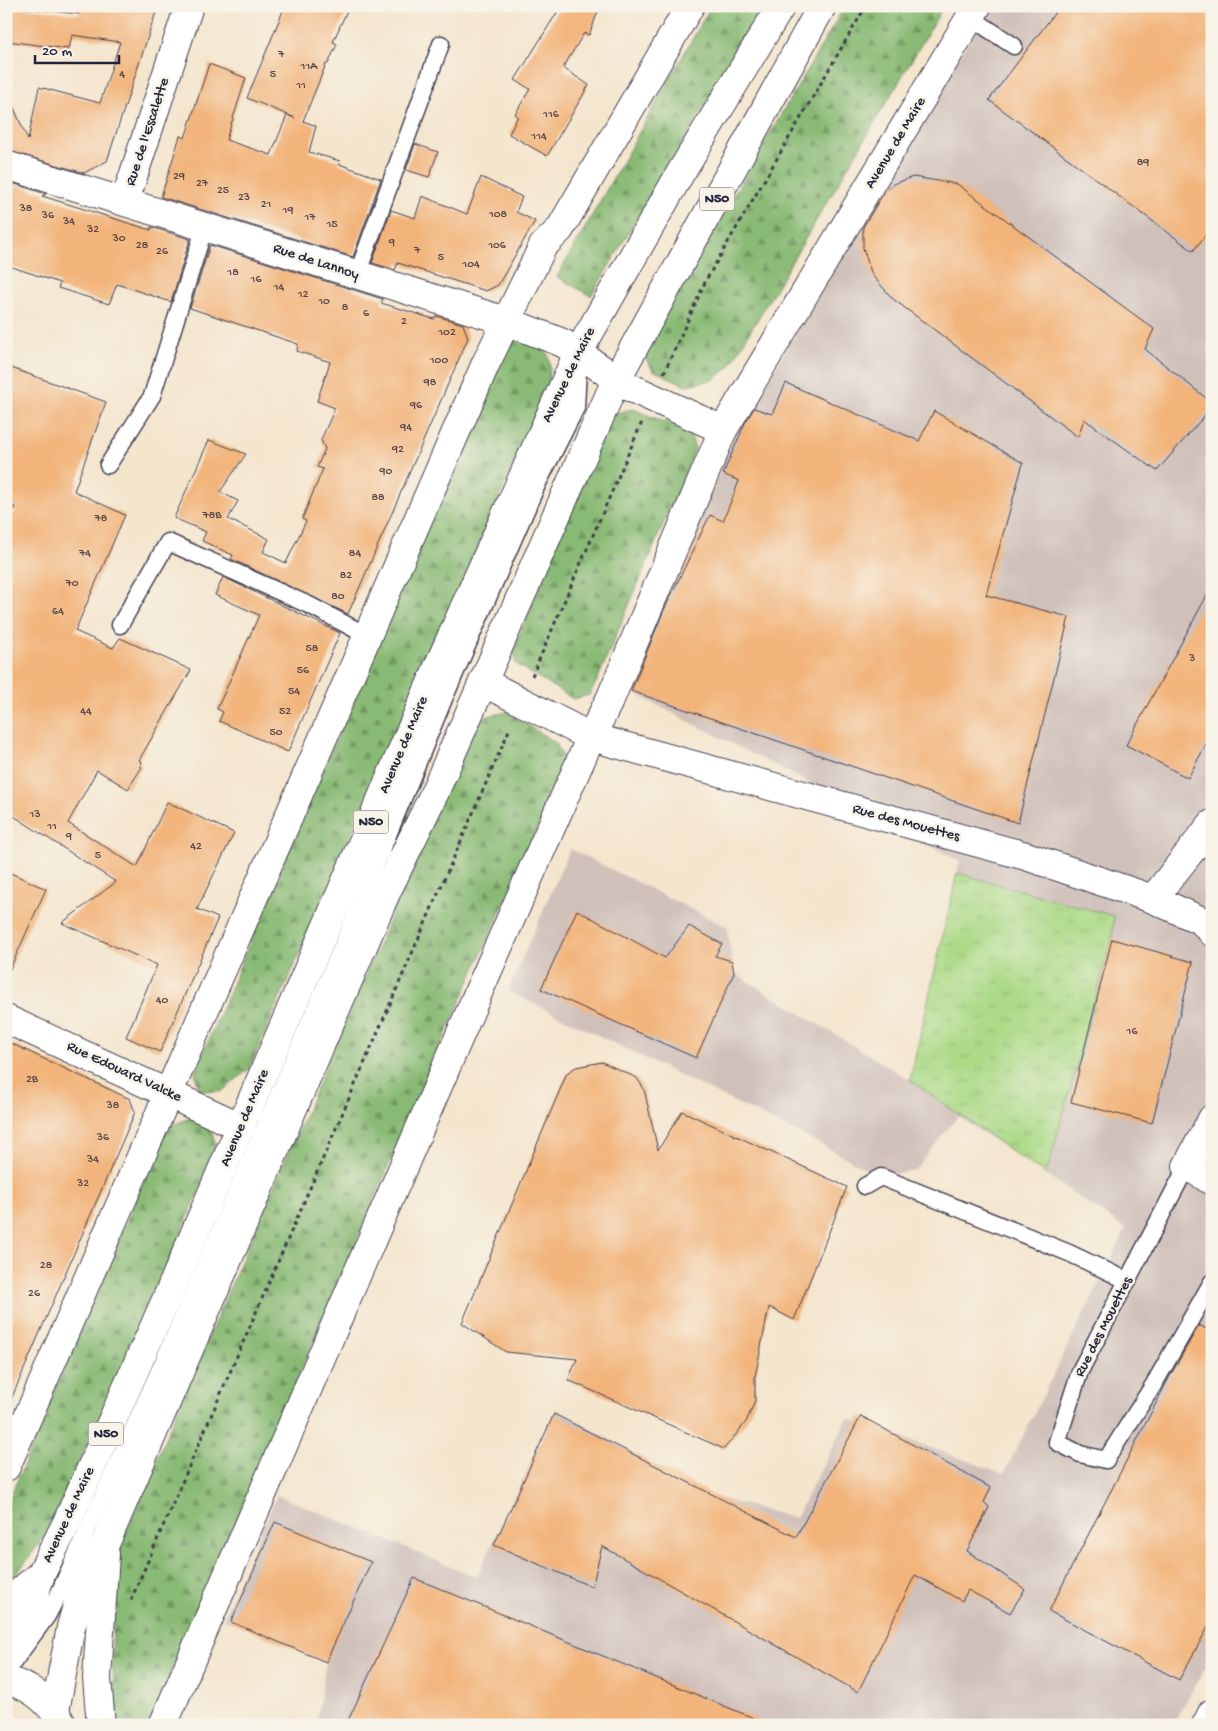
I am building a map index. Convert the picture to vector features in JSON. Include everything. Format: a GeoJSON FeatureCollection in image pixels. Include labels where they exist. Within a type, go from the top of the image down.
{"type":"FeatureCollection","features":[{"type":"Feature","properties":{"kind":"street","name":"Rue de l'Escalette"},"geometry":{"type":"LineString","coordinates":[[125,201],[190,6]]}},
{"type":"Feature","properties":{"kind":"street"},"geometry":{"type":"LineString","coordinates":[[6,1466],[151,1138],[168,1092],[506,321],[543,246],[560,229],[690,6]]}},
{"type":"Feature","properties":{"kind":"street","name":"Avenue de Maire"},"geometry":{"type":"LineString","coordinates":[[6,1640],[22,1624],[41,1574],[67,1522],[241,1127],[437,669],[578,353],[681,172],[781,6]]}},
{"type":"Feature","properties":{"kind":"street","name":"N50"},"geometry":{"type":"LineString","coordinates":[[59,1718],[71,1627],[83,1584],[106,1542],[386,893],[483,682],[616,380],[822,6]]}},
{"type":"Feature","properties":{"kind":"street","name":"Avenue de Maire"},"geometry":{"type":"LineString","coordinates":[[162,1725],[474,1002],[590,737],[611,697],[723,430],[973,12]]}},
{"type":"Feature","properties":{"kind":"street","name":"Rue de Lannoy"},"geometry":{"type":"LineString","coordinates":[[6,165],[506,321],[563,344],[616,380],[723,430]]}},
{"type":"Feature","properties":{"kind":"street"},"geometry":{"type":"LineString","coordinates":[[483,682],[590,737]]}},
{"type":"Feature","properties":{"kind":"street","name":"Rue des Mouettes"},"geometry":{"type":"LineString","coordinates":[[590,737],[1026,856],[1153,899],[1202,921],[1212,932]]}},
{"type":"Feature","properties":{"kind":"street"},"geometry":{"type":"LineString","coordinates":[[1153,899],[1212,824]]}},
{"type":"Feature","properties":{"kind":"street","name":"Rue Edouard Valcke"},"geometry":{"type":"LineString","coordinates":[[6,1019],[241,1127]]}},
{"type":"Feature","properties":{"kind":"street","name":"Rue des Mouettes"},"geometry":{"type":"LineString","coordinates":[[1187,1166],[1212,1119]]}},
{"type":"Feature","properties":{"kind":"street"},"geometry":{"type":"LineString","coordinates":[[1187,1166],[1212,1181]]}},
{"type":"Feature","properties":{"kind":"street"},"geometry":{"type":"LineString","coordinates":[[101,1725],[97,1678],[106,1542]]}},
{"type":"Feature","properties":{"kind":"street"},"geometry":{"type":"LineString","coordinates":[[6,1604],[41,1574]]}},
{"type":"Feature","properties":{"kind":"street"},"geometry":{"type":"LineString","coordinates":[[6,1681],[37,1694],[59,1718]]}},
{"type":"Feature","properties":{"kind":"street"},"geometry":{"type":"LineString","coordinates":[[1206,1725],[1212,1713]]}},
{"type":"Feature","properties":{"kind":"lane"},"geometry":{"type":"LineString","coordinates":[[973,12],[1014,46]]}},
{"type":"Feature","properties":{"kind":"lane"},"geometry":{"type":"LineString","coordinates":[[358,275],[441,44]]}},
{"type":"Feature","properties":{"kind":"lane"},"geometry":{"type":"LineString","coordinates":[[108,465],[152,396],[205,226]]}},
{"type":"Feature","properties":{"kind":"lane"},"geometry":{"type":"LineString","coordinates":[[6,1672],[46,1616],[58,1595],[162,1364],[343,944],[444,698],[538,485],[576,408],[578,353]]}},
{"type":"Feature","properties":{"kind":"lane"},"geometry":{"type":"LineString","coordinates":[[120,625],[168,542],[312,606],[368,636]]}},
{"type":"Feature","properties":{"kind":"lane","name":"Rue des Mouettes"},"geometry":{"type":"LineString","coordinates":[[1187,1166],[1080,1372],[1057,1442],[1080,1454],[1106,1460],[1154,1384],[1212,1282]]}},
{"type":"Feature","properties":{"kind":"lane"},"geometry":{"type":"LineString","coordinates":[[864,1186],[881,1177],[1069,1252],[1128,1281]]}},
{"type":"Feature","properties":{"kind":"path"},"geometry":{"type":"LineString","coordinates":[[128,1608],[652,398],[706,280],[866,6]]}},
{"type":"Feature","properties":{"kind":"shaded area"},"geometry":{"type":"Polygon","coordinates":[[[989,6],[1212,6],[1212,1656],[1172,1725],[316,1725],[326,1662],[223,1619],[277,1495],[477,1577],[556,1409],[707,1495],[795,1518],[848,1418],[1004,1474],[1126,1229],[958,1116],[915,1170],[881,1177],[824,1146],[508,991],[570,849],[727,927],[734,973],[910,1080],[960,861],[626,689],[736,434],[989,6]]]}},
{"type":"Feature","properties":{"kind":"green space"},"geometry":{"type":"Polygon","coordinates":[[[711,6],[764,6],[591,296],[557,277],[711,6]]]}},
{"type":"Feature","properties":{"kind":"green space"},"geometry":{"type":"Polygon","coordinates":[[[845,6],[944,6],[729,367],[713,380],[686,385],[653,370],[645,358],[644,347],[845,6]]]}},
{"type":"Feature","properties":{"kind":"green space"},"geometry":{"type":"Polygon","coordinates":[[[514,340],[535,343],[547,352],[550,367],[547,388],[249,1069],[221,1092],[199,1090],[195,1072],[499,354],[514,340]]]}},
{"type":"Feature","properties":{"kind":"green space"},"geometry":{"type":"Polygon","coordinates":[[[633,409],[690,432],[695,449],[596,683],[589,695],[573,699],[516,664],[513,650],[607,420],[615,413],[633,409]]]}},
{"type":"Feature","properties":{"kind":"green space"},"geometry":{"type":"Polygon","coordinates":[[[507,712],[556,743],[562,756],[564,768],[426,1079],[148,1725],[117,1725],[112,1659],[115,1560],[182,1398],[474,725],[482,717],[507,712]]]}},
{"type":"Feature","properties":{"kind":"green space"},"geometry":{"type":"Polygon","coordinates":[[[957,873],[1114,916],[1112,939],[1046,1175],[910,1080],[957,873]]]}},
{"type":"Feature","properties":{"kind":"green space"},"geometry":{"type":"Polygon","coordinates":[[[191,1117],[206,1126],[212,1134],[216,1151],[159,1285],[48,1532],[6,1588],[6,1507],[166,1128],[191,1117]]]}},
{"type":"Feature","properties":{"kind":"building"},"geometry":{"type":"Polygon","coordinates":[[[6,6],[79,14],[81,6],[158,6],[107,161],[84,173],[6,150],[6,90],[28,140],[39,87],[100,103],[120,42],[72,35],[69,49],[6,41],[6,6]]]}},
{"type":"Feature","properties":{"kind":"building"},"geometry":{"type":"Polygon","coordinates":[[[285,6],[349,6],[333,42],[337,44],[328,64],[326,64],[303,121],[316,126],[309,152],[340,161],[339,164],[381,179],[353,257],[161,197],[180,136],[185,138],[209,64],[246,78],[226,140],[271,155],[287,115],[295,118],[247,98],[285,6]]]}},
{"type":"Feature","properties":{"kind":"building"},"geometry":{"type":"Polygon","coordinates":[[[561,6],[600,6],[589,35],[584,33],[563,68],[589,85],[547,156],[509,134],[518,116],[515,114],[530,89],[515,80],[561,6]]]}},
{"type":"Feature","properties":{"kind":"building"},"geometry":{"type":"Polygon","coordinates":[[[1060,6],[1212,6],[1212,227],[1193,251],[989,100],[1060,6]]]}},
{"type":"Feature","properties":{"kind":"building"},"geometry":{"type":"Polygon","coordinates":[[[415,144],[438,152],[429,177],[406,170],[415,144]]]}},
{"type":"Feature","properties":{"kind":"building"},"geometry":{"type":"Polygon","coordinates":[[[481,177],[522,197],[516,212],[535,221],[498,285],[486,291],[398,263],[395,270],[372,263],[391,210],[415,218],[422,196],[467,214],[481,177]]]}},
{"type":"Feature","properties":{"kind":"building"},"geometry":{"type":"Polygon","coordinates":[[[913,177],[957,184],[1154,329],[1145,349],[1212,403],[1212,407],[1157,471],[1084,419],[1078,437],[893,299],[872,275],[863,248],[863,227],[885,191],[893,184],[913,177]]]}},
{"type":"Feature","properties":{"kind":"building"},"geometry":{"type":"Polygon","coordinates":[[[6,181],[46,194],[42,196],[151,230],[151,227],[190,239],[171,302],[117,284],[109,304],[58,288],[60,283],[6,265],[6,181]]]}},
{"type":"Feature","properties":{"kind":"building"},"geometry":{"type":"Polygon","coordinates":[[[210,245],[383,299],[381,303],[434,319],[436,316],[463,324],[468,338],[348,614],[231,559],[233,555],[202,541],[206,532],[174,518],[209,440],[246,454],[220,492],[238,501],[228,519],[269,539],[263,552],[286,563],[306,521],[302,519],[323,469],[317,467],[325,449],[321,440],[335,408],[317,401],[330,362],[297,351],[298,344],[190,308],[210,245]]]}},
{"type":"Feature","properties":{"kind":"building"},"geometry":{"type":"Polygon","coordinates":[[[6,366],[106,402],[74,491],[125,515],[75,631],[113,648],[120,638],[191,670],[139,760],[142,762],[140,766],[142,767],[128,789],[97,770],[68,823],[137,867],[167,802],[234,833],[197,909],[218,918],[160,1052],[126,1037],[157,965],[62,923],[116,882],[6,811],[6,527],[15,507],[6,503],[6,366]]]}},
{"type":"Feature","properties":{"kind":"building"},"geometry":{"type":"Polygon","coordinates":[[[786,383],[919,441],[934,411],[1023,463],[986,595],[1069,617],[1018,823],[631,691],[663,612],[710,515],[723,521],[739,481],[723,474],[745,423],[754,408],[772,414],[786,383]]]}},
{"type":"Feature","properties":{"kind":"building"},"geometry":{"type":"Polygon","coordinates":[[[223,577],[340,633],[288,752],[219,721],[223,712],[217,709],[259,615],[215,595],[223,577]]]}},
{"type":"Feature","properties":{"kind":"building"},"geometry":{"type":"Polygon","coordinates":[[[1212,586],[1212,733],[1188,778],[1126,745],[1212,586]]]}},
{"type":"Feature","properties":{"kind":"building"},"geometry":{"type":"Polygon","coordinates":[[[6,871],[46,889],[6,978],[6,871]]]}},
{"type":"Feature","properties":{"kind":"building"},"geometry":{"type":"Polygon","coordinates":[[[577,910],[665,958],[689,926],[722,944],[715,956],[732,961],[734,973],[696,1058],[541,989],[577,910]]]}},
{"type":"Feature","properties":{"kind":"building"},"geometry":{"type":"Polygon","coordinates":[[[1112,939],[1193,962],[1152,1123],[1071,1102],[1112,939]]]}},
{"type":"Feature","properties":{"kind":"building"},"geometry":{"type":"Polygon","coordinates":[[[6,1041],[130,1099],[135,1112],[6,1411],[6,1107],[9,1099],[6,1098],[6,1041]]]}},
{"type":"Feature","properties":{"kind":"building"},"geometry":{"type":"Polygon","coordinates":[[[602,1062],[637,1078],[644,1089],[658,1150],[682,1111],[847,1187],[794,1320],[769,1307],[755,1377],[755,1401],[746,1422],[724,1449],[568,1380],[577,1359],[506,1352],[462,1323],[567,1073],[576,1067],[602,1062]]]}},
{"type":"Feature","properties":{"kind":"building"},"geometry":{"type":"Polygon","coordinates":[[[1199,1325],[1212,1332],[1212,1620],[1179,1680],[1049,1611],[1169,1378],[1199,1325]]]}},
{"type":"Feature","properties":{"kind":"building"},"geometry":{"type":"Polygon","coordinates":[[[554,1414],[796,1537],[861,1416],[991,1488],[984,1502],[989,1507],[967,1551],[1025,1589],[1010,1613],[968,1590],[962,1601],[915,1575],[858,1692],[602,1546],[592,1587],[494,1545],[554,1414]]]}},
{"type":"Feature","properties":{"kind":"building"},"geometry":{"type":"Polygon","coordinates":[[[275,1522],[371,1562],[326,1662],[231,1622],[275,1522]]]}},
{"type":"Feature","properties":{"kind":"building"},"geometry":{"type":"Polygon","coordinates":[[[414,1578],[768,1724],[768,1725],[346,1725],[414,1578]]]}}]}
